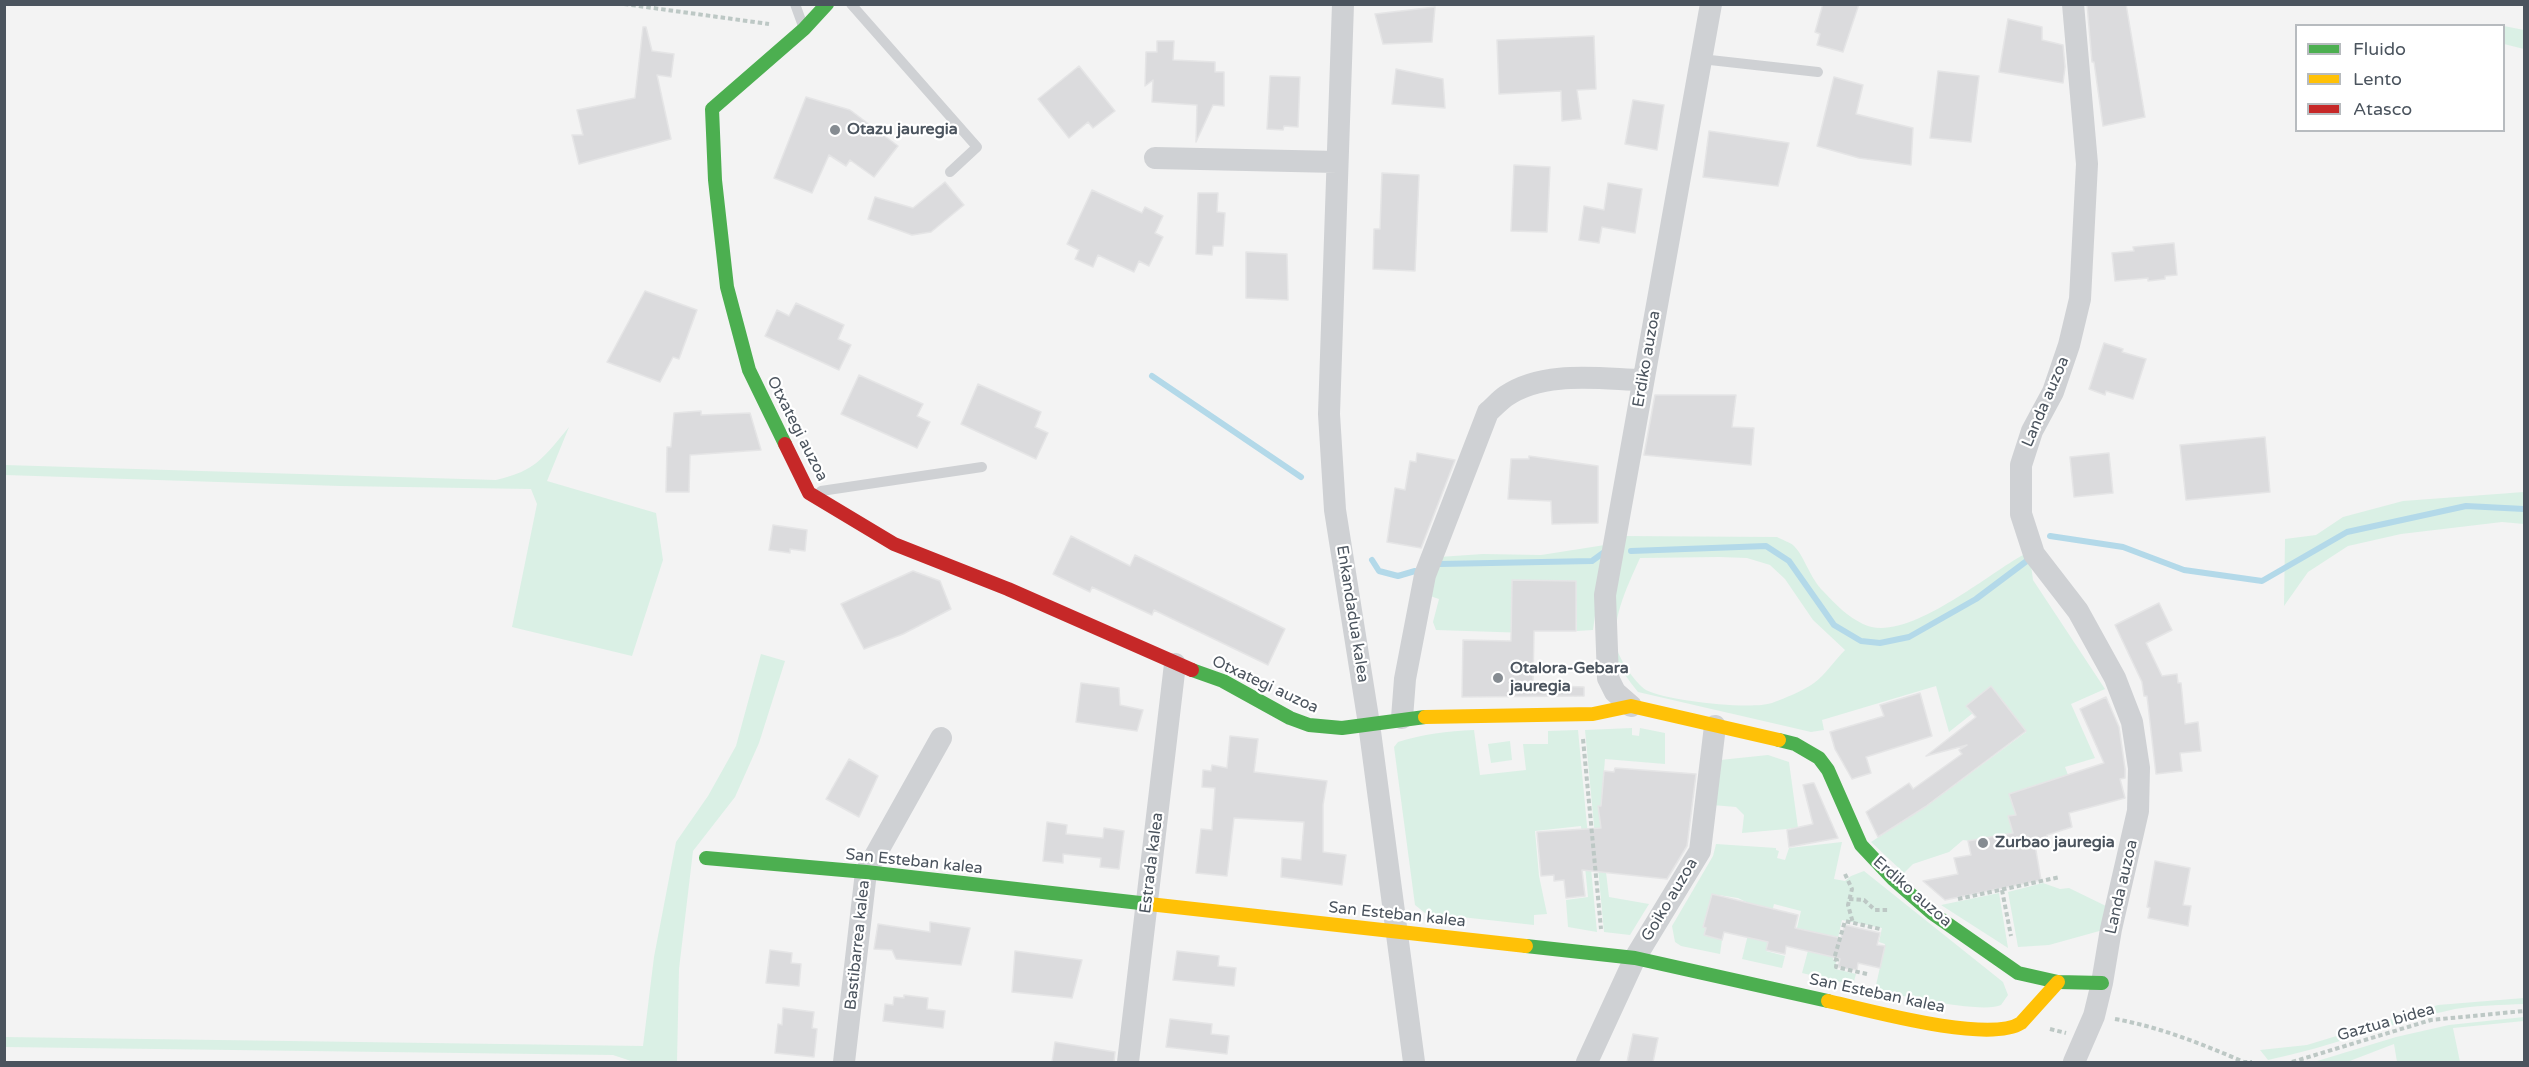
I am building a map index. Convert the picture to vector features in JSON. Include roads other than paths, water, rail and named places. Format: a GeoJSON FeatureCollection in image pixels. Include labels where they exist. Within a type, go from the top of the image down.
{"type":"FeatureCollection","features":[{"type":"Feature","properties":{"kind":"street","name":"Otxategi auzoa"},"geometry":{"type":"LineString","coordinates":[[827,4],[804,29],[711,109],[715,180],[727,287],[749,370],[809,493],[894,544],[1008,589],[1175,664],[1223,681],[1309,726],[1342,728],[1370,724]]}},
{"type":"Feature","properties":{"kind":"street","name":"Enkandadua kalea"},"geometry":{"type":"LineString","coordinates":[[1343,4],[1329,414],[1335,510],[1370,724],[1414,1062]]}},
{"type":"Feature","properties":{"kind":"street","name":"Erdiko auzoa"},"geometry":{"type":"LineString","coordinates":[[1631,706],[1615,692],[1608,678],[1605,595],[1711,4]]}},
{"type":"Feature","properties":{"kind":"street","name":"Landa auzoa"},"geometry":{"type":"LineString","coordinates":[[2073,4],[2087,164],[2080,299],[2069,345],[2053,392],[2032,431],[2021,465],[2021,514],[2034,554],[2078,611],[2115,678],[2137,742],[2138,811],[2111,929],[2102,983]]}},
{"type":"Feature","properties":{"kind":"street"},"geometry":{"type":"LineString","coordinates":[[1155,158],[1337,162]]}},
{"type":"Feature","properties":{"kind":"street"},"geometry":{"type":"LineString","coordinates":[[1402,718],[1405,679],[1425,575],[1488,412],[1506,396],[1531,384],[1561,379],[1643,380]]}},
{"type":"Feature","properties":{"kind":"street","name":"Estrada kalea"},"geometry":{"type":"LineString","coordinates":[[1128,1062],[1175,664]]}},
{"type":"Feature","properties":{"kind":"street","name":"Erdiko auzoa"},"geometry":{"type":"LineString","coordinates":[[1370,724],[1402,718],[1453,715],[1593,714],[1631,706],[1796,744],[1819,758],[1828,770],[1861,845],[1893,879],[1932,914],[2018,972],[2058,982],[2102,983]]}},
{"type":"Feature","properties":{"kind":"street","name":"Goiko auzoa"},"geometry":{"type":"LineString","coordinates":[[1587,1062],[1635,958],[1700,851],[1715,726]]}},
{"type":"Feature","properties":{"kind":"street","name":"Bastibarrea kalea"},"geometry":{"type":"LineString","coordinates":[[844,1062],[866,872],[940,738]]}},
{"type":"Feature","properties":{"kind":"street","name":"San Esteban kalea"},"geometry":{"type":"LineString","coordinates":[[706,858],[866,872],[1635,958],[1904,1018],[1961,1028],[1995,1030],[2015,1027],[2058,982]]}},
{"type":"Feature","properties":{"kind":"street"},"geometry":{"type":"LineString","coordinates":[[2074,1062],[2094,1016],[2102,983]]}},
{"type":"Feature","properties":{"kind":"lane"},"geometry":{"type":"LineString","coordinates":[[795,4],[804,29]]}},
{"type":"Feature","properties":{"kind":"lane"},"geometry":{"type":"LineString","coordinates":[[851,4],[977,147],[950,172]]}},
{"type":"Feature","properties":{"kind":"lane"},"geometry":{"type":"LineString","coordinates":[[1701,59],[1818,72]]}},
{"type":"Feature","properties":{"kind":"lane"},"geometry":{"type":"LineString","coordinates":[[809,493],[982,467]]}},
{"type":"Feature","properties":{"kind":"waterway"},"geometry":{"type":"LineString","coordinates":[[1152,376],[1301,477]]}},
{"type":"Feature","properties":{"kind":"waterway"},"geometry":{"type":"LineString","coordinates":[[2050,536],[2123,547],[2184,570],[2262,581],[2347,532],[2466,506],[2524,509]]}},
{"type":"Feature","properties":{"kind":"waterway"},"geometry":{"type":"LineString","coordinates":[[1631,551],[1766,546],[1789,561],[1834,625],[1861,641],[1880,643],[1909,637],[1976,599],[2028,560]]}},
{"type":"Feature","properties":{"kind":"waterway"},"geometry":{"type":"LineString","coordinates":[[1440,564],[1592,561],[1603,553]]}},
{"type":"Feature","properties":{"kind":"waterway"},"geometry":{"type":"LineString","coordinates":[[1372,560],[1379,571],[1398,576],[1415,571]]}},
{"type":"Feature","properties":{"kind":"place","name":"Otazu jauregia"},"geometry":{"type":"Point","coordinates":[835,130]}},
{"type":"Feature","properties":{"kind":"place","name":"Otalora-Gebara jauregia"},"geometry":{"type":"Point","coordinates":[1498,678]}},
{"type":"Feature","properties":{"kind":"place","name":"Zurbao jauregia"},"geometry":{"type":"Point","coordinates":[1983,843]}}]}
